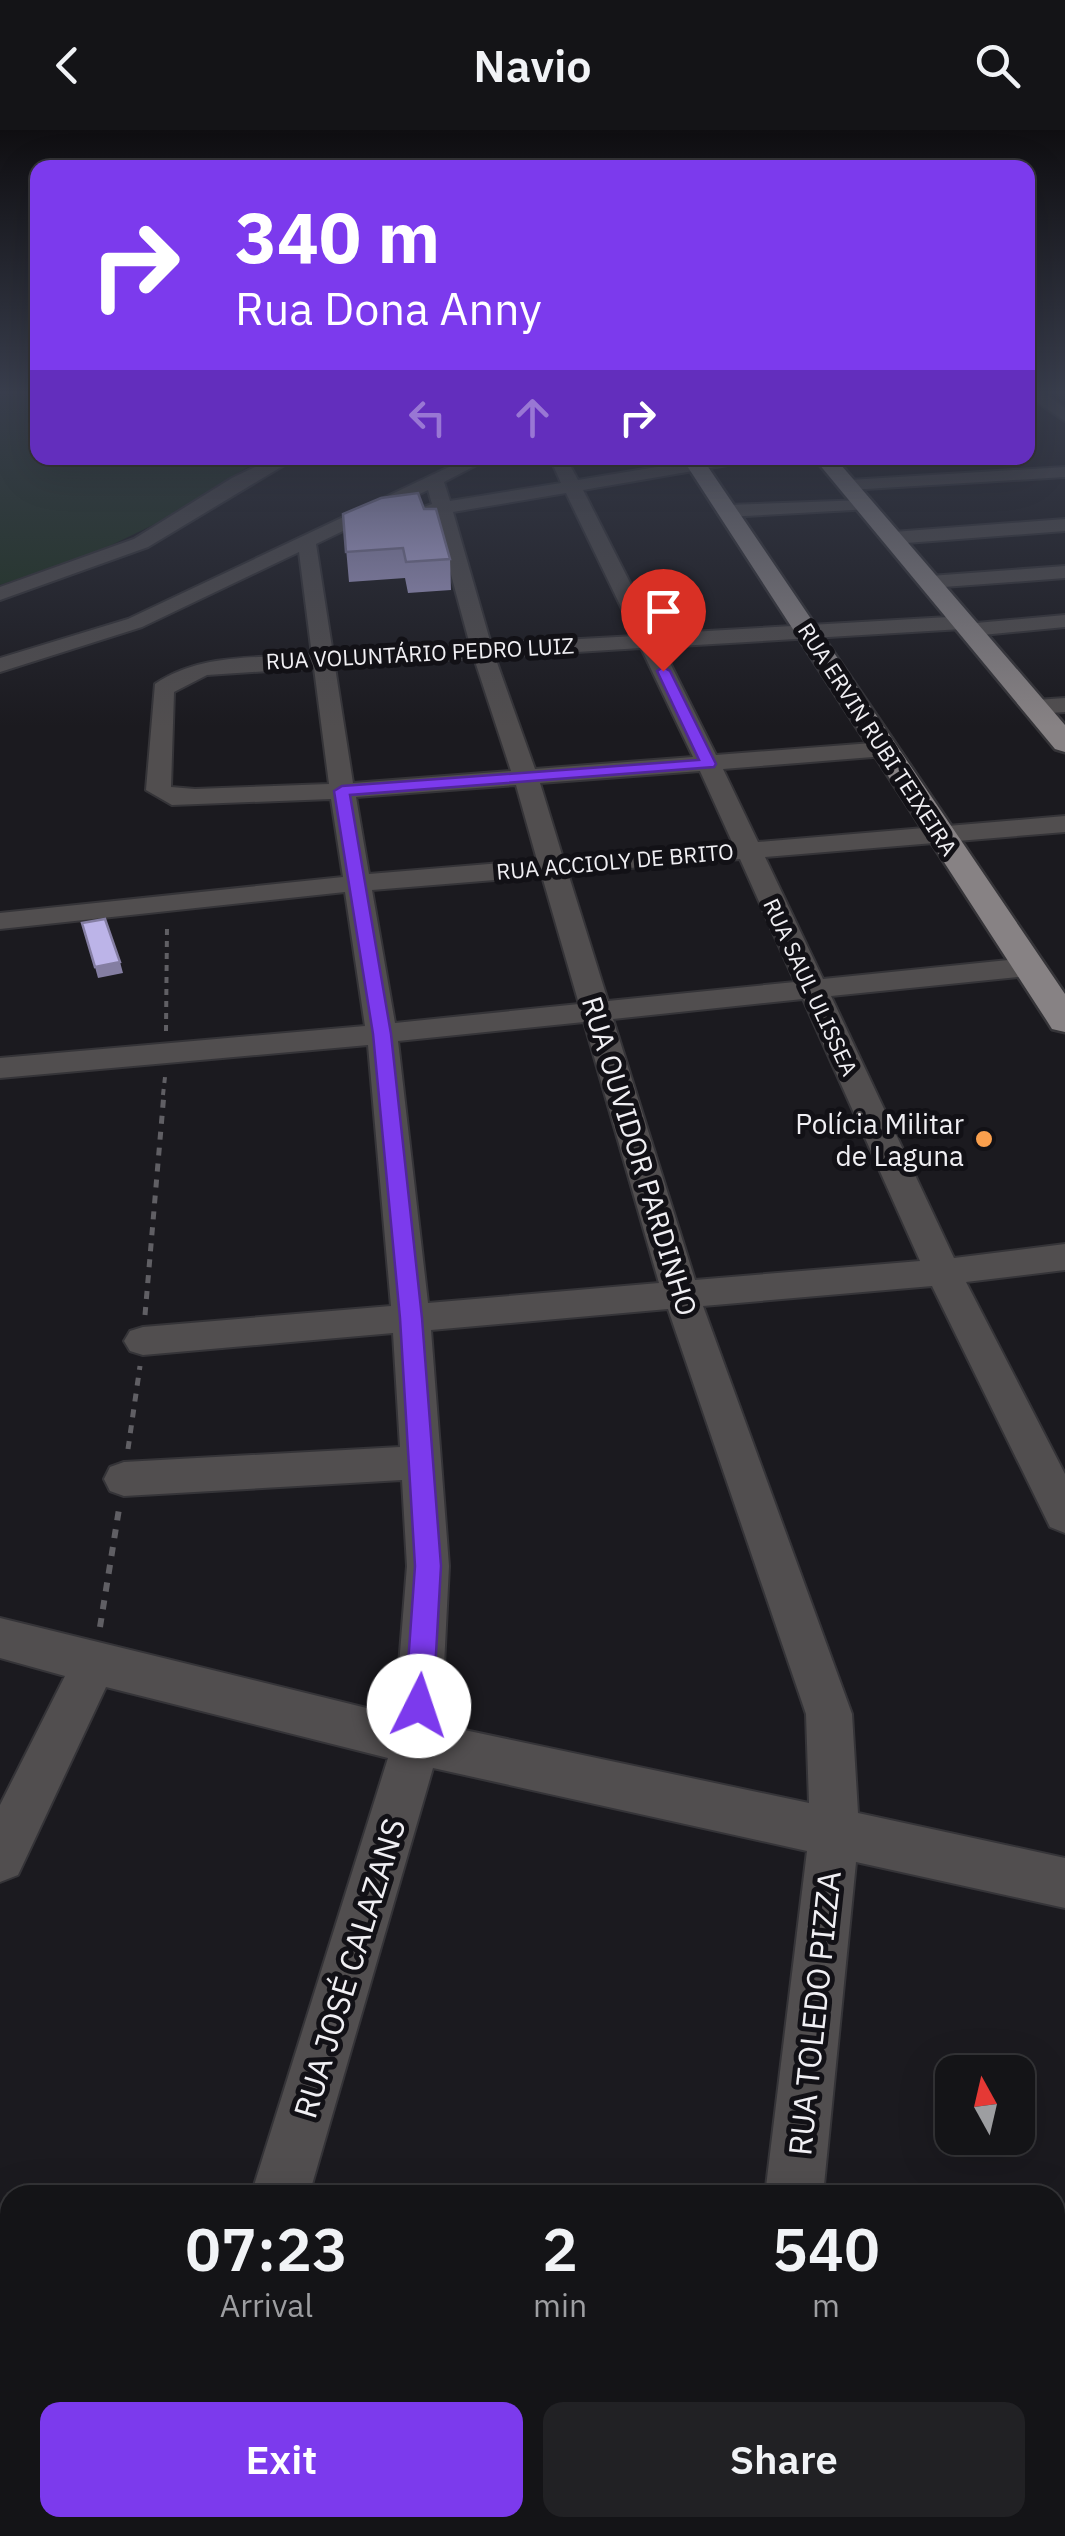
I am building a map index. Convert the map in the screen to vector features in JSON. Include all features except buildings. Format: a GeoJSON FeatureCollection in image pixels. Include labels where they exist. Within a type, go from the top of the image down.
{"type":"FeatureCollection","features":[{"type":"Feature","properties":{"kind":"main road","name":"RUA ERVIN RUBI TEIXEIRA"},"geometry":{"type":"LineString","coordinates":[[721,502],[1065,1020]]}},
{"type":"Feature","properties":{"kind":"main road"},"geometry":{"type":"LineString","coordinates":[[863,502],[1065,743]]}},
{"type":"Feature","properties":{"kind":"street"},"geometry":{"type":"LineString","coordinates":[[0,594],[141,543],[206,502]]}},
{"type":"Feature","properties":{"kind":"street"},"geometry":{"type":"LineString","coordinates":[[348,524],[414,502]]}},
{"type":"Feature","properties":{"kind":"street"},"geometry":{"type":"LineString","coordinates":[[0,665],[135,622],[348,524],[414,502]]}},
{"type":"Feature","properties":{"kind":"street","name":"RUA OUVIDOR PARDINHO"},"geometry":{"type":"LineString","coordinates":[[441,502],[482,650],[526,778],[680,1295],[829,1714],[834,1831]]}},
{"type":"Feature","properties":{"kind":"street","name":"RUA SAUL ULISSEA"},"geometry":{"type":"LineString","coordinates":[[580,502],[708,764],[943,1272],[1065,1515]]}},
{"type":"Feature","properties":{"kind":"street"},"geometry":{"type":"LineString","coordinates":[[727,511],[798,502]]}},
{"type":"Feature","properties":{"kind":"street"},"geometry":{"type":"LineString","coordinates":[[893,538],[1065,525]]}},
{"type":"Feature","properties":{"kind":"street","name":"RUA JOSÉ CALAZANS"},"geometry":{"type":"LineString","coordinates":[[283,2185],[417,1741],[428,1566],[411,1318],[382,1034],[307,544]]}},
{"type":"Feature","properties":{"kind":"street"},"geometry":{"type":"LineString","coordinates":[[930,582],[1065,572]]}},
{"type":"Feature","properties":{"kind":"street","name":"RUA VOLUNTÁRIO PEDRO LUIZ"},"geometry":{"type":"LineString","coordinates":[[342,791],[172,797],[158,790],[160,696],[170,682],[186,674],[233,663],[806,631],[1065,622]]}},
{"type":"Feature","properties":{"kind":"street"},"geometry":{"type":"LineString","coordinates":[[1036,707],[1065,705]]}},
{"type":"Feature","properties":{"kind":"street"},"geometry":{"type":"LineString","coordinates":[[342,791],[885,749]]}},
{"type":"Feature","properties":{"kind":"street","name":"RUA ACCIOLY DE BRITO"},"geometry":{"type":"LineString","coordinates":[[0,922],[358,882],[1065,824]]}},
{"type":"Feature","properties":{"kind":"street"},"geometry":{"type":"LineString","coordinates":[[0,1068],[166,1056],[1029,967]]}},
{"type":"Feature","properties":{"kind":"street"},"geometry":{"type":"LineString","coordinates":[[143,1342],[943,1272],[1065,1257]]}},
{"type":"Feature","properties":{"kind":"street"},"geometry":{"type":"LineString","coordinates":[[124,1479],[421,1462]]}},
{"type":"Feature","properties":{"kind":"street"},"geometry":{"type":"LineString","coordinates":[[0,1638],[417,1741],[1065,1883]]}},
{"type":"Feature","properties":{"kind":"street"},"geometry":{"type":"LineString","coordinates":[[0,1856],[94,1664]]}},
{"type":"Feature","properties":{"kind":"street","name":"RUA TOLEDO PIZZA"},"geometry":{"type":"LineString","coordinates":[[795,2185],[834,1831]]}},
{"type":"Feature","properties":{"kind":"path"},"geometry":{"type":"LineString","coordinates":[[94,1664],[143,1342],[166,1056],[166,903]]}},
{"type":"Feature","properties":{"kind":"green space"},"geometry":{"type":"Polygon","coordinates":[[[0,502],[190,502],[93,554],[0,585],[0,502]]]}},
{"type":"Feature","properties":{"kind":"place","name":"Polícia Militar de Laguna"},"geometry":{"type":"Point","coordinates":[984,1139]}},
{"type":"Feature","properties":{"kind":"route"},"geometry":{"type":"LineString","coordinates":[[419,1706],[428,1566],[411,1318],[382,1034],[342,791],[708,764],[663,671]]}}]}
